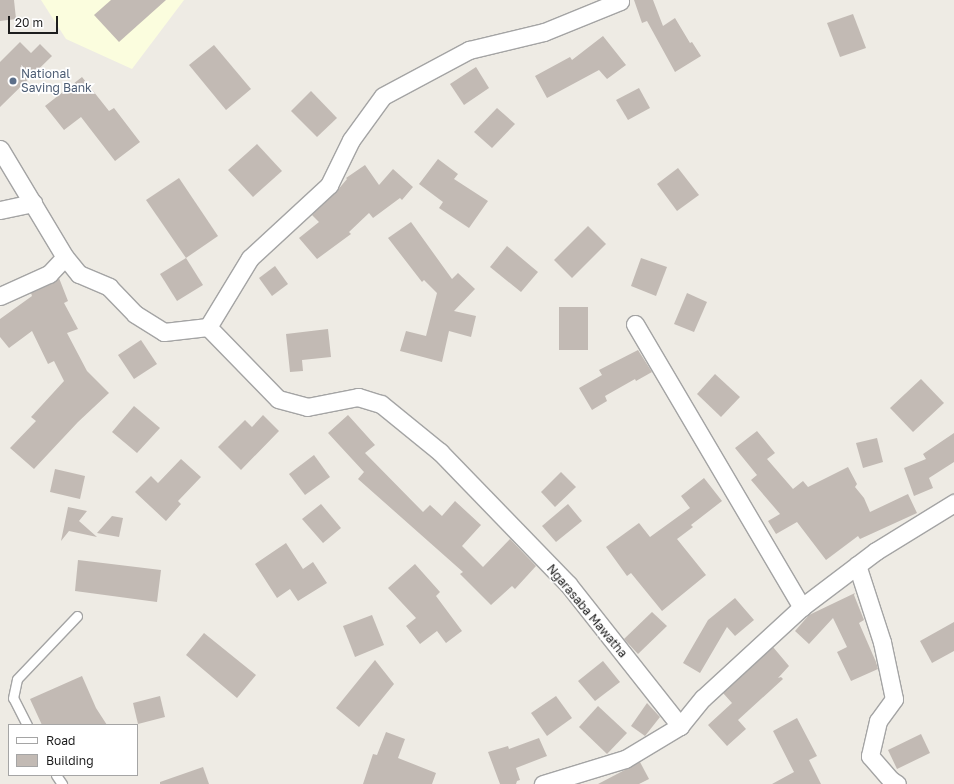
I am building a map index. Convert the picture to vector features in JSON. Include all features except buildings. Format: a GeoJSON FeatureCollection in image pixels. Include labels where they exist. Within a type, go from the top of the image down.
{"type":"FeatureCollection","features":[{"type":"Feature","properties":{"kind":"street"},"geometry":{"type":"LineString","coordinates":[[0,150],[65,257],[79,274],[109,287],[135,314],[164,332],[208,327],[250,258],[329,184],[351,140],[383,96],[469,50],[544,32],[620,1],[619,0]]}},
{"type":"Feature","properties":{"kind":"street"},"geometry":{"type":"LineString","coordinates":[[0,210],[33,203]]}},
{"type":"Feature","properties":{"kind":"street"},"geometry":{"type":"LineString","coordinates":[[0,296],[49,274],[65,257]]}},
{"type":"Feature","properties":{"kind":"street"},"geometry":{"type":"LineString","coordinates":[[635,324],[802,607]]}},
{"type":"Feature","properties":{"kind":"street","name":"Ngarasaba Mawatha"},"geometry":{"type":"LineString","coordinates":[[208,327],[278,398],[307,408],[329,402],[358,397],[381,404],[440,452],[568,584],[680,726]]}},
{"type":"Feature","properties":{"kind":"street"},"geometry":{"type":"LineString","coordinates":[[543,784],[625,759],[680,726],[703,698],[802,607],[876,551],[954,503]]}},
{"type":"Feature","properties":{"kind":"street"},"geometry":{"type":"LineString","coordinates":[[857,565],[882,642],[894,699],[878,721],[870,756],[891,780],[898,784]]}},
{"type":"Feature","properties":{"kind":"lane"},"geometry":{"type":"LineString","coordinates":[[26,724],[13,698],[17,679],[76,616]]}},
{"type":"Feature","properties":{"kind":"shaded area"},"geometry":{"type":"Polygon","coordinates":[[[41,0],[184,0],[132,69],[66,39],[41,0]]]}},
{"type":"Feature","properties":{"kind":"place","name":"National Saving Bank"},"geometry":{"type":"Point","coordinates":[13,81]}}]}
